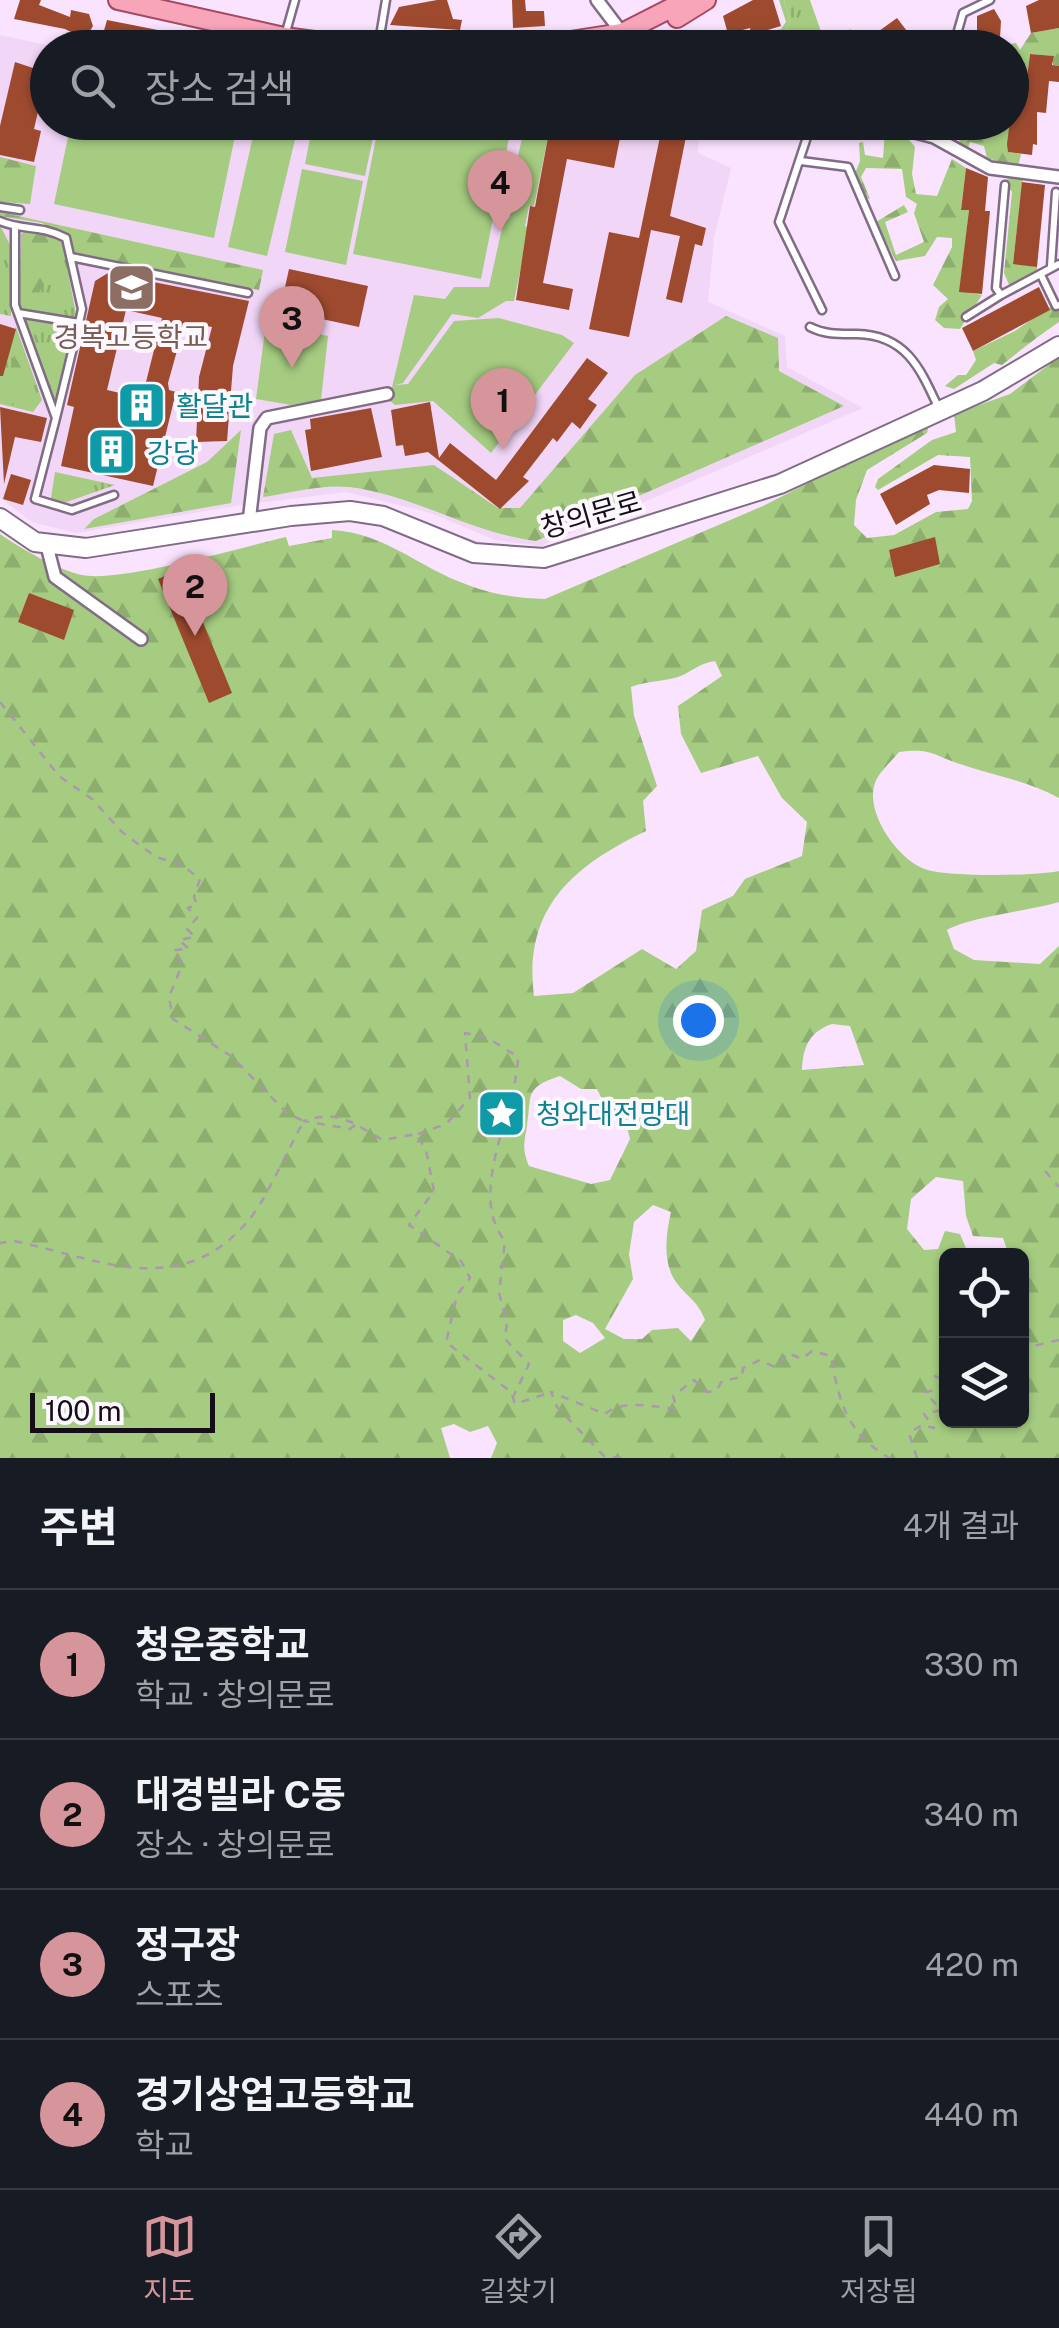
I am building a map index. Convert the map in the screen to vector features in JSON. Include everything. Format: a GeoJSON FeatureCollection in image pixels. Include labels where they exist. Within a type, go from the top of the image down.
{"type":"FeatureCollection","features":[{"type":"Feature","properties":{"kind":"main road"},"geometry":{"type":"LineString","coordinates":[[118,0],[253,30]]}},
{"type":"Feature","properties":{"kind":"main road"},"geometry":{"type":"LineString","coordinates":[[644,30],[687,0]]}},
{"type":"Feature","properties":{"kind":"main road"},"geometry":{"type":"LineString","coordinates":[[650,30],[706,0]]}},
{"type":"Feature","properties":{"kind":"street"},"geometry":{"type":"LineString","coordinates":[[597,0],[618,30]]}},
{"type":"Feature","properties":{"kind":"street"},"geometry":{"type":"LineString","coordinates":[[938,140],[990,168],[1059,177]]}},
{"type":"Feature","properties":{"kind":"street","name":"창의문로"},"geometry":{"type":"LineString","coordinates":[[47,546],[116,544],[250,522],[350,511],[384,516],[474,553],[544,558],[780,484],[983,391],[1059,346]]}},
{"type":"Feature","properties":{"kind":"street"},"geometry":{"type":"LineString","coordinates":[[250,522],[260,428],[267,418],[386,394]]}},
{"type":"Feature","properties":{"kind":"street"},"geometry":{"type":"LineString","coordinates":[[0,518],[47,546],[55,577],[141,639]]}},
{"type":"Feature","properties":{"kind":"lane"},"geometry":{"type":"LineString","coordinates":[[286,30],[295,0]]}},
{"type":"Feature","properties":{"kind":"lane"},"geometry":{"type":"LineString","coordinates":[[381,30],[386,0]]}},
{"type":"Feature","properties":{"kind":"lane"},"geometry":{"type":"LineString","coordinates":[[958,30],[964,13],[990,0]]}},
{"type":"Feature","properties":{"kind":"lane"},"geometry":{"type":"LineString","coordinates":[[807,140],[780,228],[822,310]]}},
{"type":"Feature","properties":{"kind":"lane"},"geometry":{"type":"LineString","coordinates":[[801,161],[848,168],[895,276]]}},
{"type":"Feature","properties":{"kind":"lane"},"geometry":{"type":"LineString","coordinates":[[1001,295],[996,288],[1004,185]]}},
{"type":"Feature","properties":{"kind":"lane"},"geometry":{"type":"LineString","coordinates":[[966,317],[1055,266],[1056,192]]}},
{"type":"Feature","properties":{"kind":"lane"},"geometry":{"type":"LineString","coordinates":[[0,207],[20,210]]}},
{"type":"Feature","properties":{"kind":"lane"},"geometry":{"type":"LineString","coordinates":[[0,221],[15,227],[41,226],[66,238],[82,309],[35,499],[72,510],[114,494]]}},
{"type":"Feature","properties":{"kind":"lane"},"geometry":{"type":"LineString","coordinates":[[15,227],[18,313],[56,418]]}},
{"type":"Feature","properties":{"kind":"lane"},"geometry":{"type":"LineString","coordinates":[[70,257],[248,293]]}},
{"type":"Feature","properties":{"kind":"lane"},"geometry":{"type":"LineString","coordinates":[[1041,275],[1056,306],[1059,305]]}},
{"type":"Feature","properties":{"kind":"lane"},"geometry":{"type":"LineString","coordinates":[[18,313],[79,323]]}},
{"type":"Feature","properties":{"kind":"lane"},"geometry":{"type":"LineString","coordinates":[[810,327],[823,334],[872,334],[914,354],[940,410]]}},
{"type":"Feature","properties":{"kind":"path"},"geometry":{"type":"LineString","coordinates":[[0,702],[59,776],[92,799],[122,832],[156,857],[182,865],[200,879],[194,897],[197,904],[188,908],[197,918],[187,929],[195,937],[180,940],[189,949],[174,950],[182,965],[168,997],[173,1019],[232,1056],[288,1114],[324,1127],[371,1128],[383,1140],[416,1134],[446,1124],[470,1098],[465,1033],[488,1038],[518,1057],[495,1152],[491,1222],[505,1241],[499,1293],[507,1322],[505,1339],[529,1364],[513,1397]]}},
{"type":"Feature","properties":{"kind":"path"},"geometry":{"type":"LineString","coordinates":[[0,1243],[32,1244],[136,1271],[169,1270],[219,1247],[250,1220],[304,1121],[321,1114],[352,1118],[355,1125]]}},
{"type":"Feature","properties":{"kind":"path"},"geometry":{"type":"LineString","coordinates":[[416,1134],[426,1150],[434,1191],[409,1225],[460,1261],[470,1278],[457,1295],[446,1342],[473,1360],[513,1397],[515,1404],[550,1392],[605,1414],[611,1408],[634,1405],[677,1408],[673,1396],[694,1380],[707,1392],[716,1391],[722,1381],[742,1377],[743,1368],[760,1360],[775,1366],[788,1353],[793,1358],[812,1352],[831,1356],[839,1403],[869,1450],[888,1458]]}},
{"type":"Feature","properties":{"kind":"path"},"geometry":{"type":"LineString","coordinates":[[1046,1171],[1059,1187]]}},
{"type":"Feature","properties":{"kind":"path"},"geometry":{"type":"LineString","coordinates":[[1029,1348],[1059,1340]]}},
{"type":"Feature","properties":{"kind":"path"},"geometry":{"type":"LineString","coordinates":[[939,1390],[925,1392],[939,1407]]}},
{"type":"Feature","properties":{"kind":"path"},"geometry":{"type":"LineString","coordinates":[[550,1392],[557,1407],[604,1456],[621,1458]]}},
{"type":"Feature","properties":{"kind":"path"},"geometry":{"type":"LineString","coordinates":[[917,1458],[909,1433],[922,1425],[934,1428],[924,1414],[939,1411]]}},
{"type":"Feature","properties":{"kind":"shaded area"},"geometry":{"type":"Polygon","coordinates":[[[0,35],[30,41],[30,140],[699,140],[698,153],[731,168],[714,238],[708,302],[785,336],[787,367],[863,408],[541,546],[495,540],[431,513],[346,492],[76,533],[32,522],[0,498],[0,35]]]}},
{"type":"Feature","properties":{"kind":"green space"},"geometry":{"type":"Polygon","coordinates":[[[779,0],[784,0],[790,22],[788,30],[777,30],[786,22],[779,0]]]}},
{"type":"Feature","properties":{"kind":"green space"},"geometry":{"type":"Polygon","coordinates":[[[784,0],[810,0],[820,30],[788,30],[790,22],[784,0]]]}},
{"type":"Feature","properties":{"kind":"green space"},"geometry":{"type":"Polygon","coordinates":[[[1059,28],[1059,66],[1053,65],[1053,56],[1030,54],[1029,62],[1031,33],[1059,28]]]}},
{"type":"Feature","properties":{"kind":"green space"},"geometry":{"type":"Polygon","coordinates":[[[67,140],[234,140],[214,238],[54,204],[67,140]]]}},
{"type":"Feature","properties":{"kind":"green space"},"geometry":{"type":"Polygon","coordinates":[[[252,140],[295,140],[267,256],[228,247],[252,140]]]}},
{"type":"Feature","properties":{"kind":"green space"},"geometry":{"type":"Polygon","coordinates":[[[310,140],[372,140],[365,176],[305,164],[310,140]]]}},
{"type":"Feature","properties":{"kind":"green space"},"geometry":{"type":"Polygon","coordinates":[[[376,140],[509,140],[481,279],[353,254],[376,140]]]}},
{"type":"Feature","properties":{"kind":"green space"},"geometry":{"type":"Polygon","coordinates":[[[522,140],[547,140],[534,206],[529,206],[525,226],[529,228],[514,301],[506,301],[478,318],[452,314],[403,383],[395,385],[408,384],[454,321],[499,318],[562,335],[574,343],[491,453],[433,401],[395,405],[389,400],[414,295],[445,299],[454,287],[489,287],[504,219],[509,219],[512,209],[507,207],[522,140]]]}},
{"type":"Feature","properties":{"kind":"green space"},"geometry":{"type":"Polygon","coordinates":[[[884,140],[909,140],[915,147],[912,174],[916,194],[937,196],[952,159],[966,168],[961,209],[969,210],[960,291],[982,295],[960,329],[944,328],[935,320],[939,307],[948,299],[933,285],[952,247],[952,238],[937,237],[925,256],[896,261],[876,222],[904,205],[908,212],[885,222],[896,255],[924,242],[914,213],[917,204],[906,197],[902,169],[866,168],[861,177],[870,199],[865,198],[854,176],[860,161],[859,143],[863,142],[865,155],[883,158],[884,140]]]}},
{"type":"Feature","properties":{"kind":"green space"},"geometry":{"type":"Polygon","coordinates":[[[960,140],[1011,140],[1009,152],[1021,154],[1018,167],[987,158],[984,146],[970,142],[968,148],[959,145],[960,140]]]}},
{"type":"Feature","properties":{"kind":"green space"},"geometry":{"type":"Polygon","coordinates":[[[0,157],[36,166],[30,204],[0,202],[0,157]]]}},
{"type":"Feature","properties":{"kind":"green space"},"geometry":{"type":"Polygon","coordinates":[[[302,169],[363,181],[346,265],[285,252],[302,169]]]}},
{"type":"Feature","properties":{"kind":"green space"},"geometry":{"type":"Polygon","coordinates":[[[1009,176],[1023,177],[1013,263],[1037,267],[1038,272],[1010,287],[1004,273],[1012,192],[1005,183],[1009,176]]]}},
{"type":"Feature","properties":{"kind":"green space"},"geometry":{"type":"Polygon","coordinates":[[[0,212],[263,270],[259,290],[74,253],[70,238],[42,223],[0,216],[0,212]]]}},
{"type":"Feature","properties":{"kind":"green space"},"geometry":{"type":"Polygon","coordinates":[[[0,225],[12,249],[11,316],[0,314],[0,225]]]}},
{"type":"Feature","properties":{"kind":"green space"},"geometry":{"type":"Polygon","coordinates":[[[34,226],[62,239],[77,320],[19,311],[21,234],[34,226]]]}},
{"type":"Feature","properties":{"kind":"green space"},"geometry":{"type":"Polygon","coordinates":[[[34,228],[58,241],[61,257],[50,268],[32,310],[21,308],[24,235],[34,228]]]}},
{"type":"Feature","properties":{"kind":"green space"},"geometry":{"type":"Polygon","coordinates":[[[1059,301],[1059,322],[1002,365],[994,363],[954,389],[945,386],[958,375],[966,375],[976,360],[973,351],[1015,331],[1059,301]]]}},
{"type":"Feature","properties":{"kind":"green space"},"geometry":{"type":"Polygon","coordinates":[[[22,316],[76,325],[56,410],[22,316]]]}},
{"type":"Feature","properties":{"kind":"green space"},"geometry":{"type":"Polygon","coordinates":[[[726,316],[778,338],[779,371],[844,406],[536,541],[349,487],[263,497],[274,434],[291,430],[312,478],[434,465],[498,508],[520,508],[635,375],[726,316]]]}},
{"type":"Feature","properties":{"kind":"green space"},"geometry":{"type":"Polygon","coordinates":[[[266,323],[328,336],[321,400],[291,405],[256,399],[266,323]]]}},
{"type":"Feature","properties":{"kind":"green space"},"geometry":{"type":"Polygon","coordinates":[[[16,327],[42,400],[33,412],[0,404],[0,377],[16,327]]]}},
{"type":"Feature","properties":{"kind":"green space"},"geometry":{"type":"Polygon","coordinates":[[[17,345],[23,365],[17,374],[31,381],[21,394],[34,396],[36,403],[28,408],[0,402],[0,383],[6,384],[17,345]]]}},
{"type":"Feature","properties":{"kind":"green space"},"geometry":{"type":"Polygon","coordinates":[[[1059,357],[1059,798],[1022,782],[918,751],[899,752],[877,779],[873,795],[887,835],[906,858],[928,870],[993,875],[1059,871],[1059,902],[969,921],[947,930],[954,949],[974,960],[1040,964],[1059,946],[1059,1458],[491,1458],[497,1443],[488,1426],[470,1432],[454,1424],[441,1428],[450,1458],[0,1458],[0,534],[62,569],[100,576],[151,569],[286,537],[289,546],[332,538],[332,530],[369,537],[477,588],[545,599],[763,506],[930,421],[927,433],[867,470],[856,500],[854,525],[867,538],[894,535],[936,512],[968,509],[972,501],[970,457],[938,455],[878,490],[875,487],[878,479],[932,440],[956,432],[954,414],[1010,394],[1059,357]],[[715,661],[677,677],[631,687],[634,716],[657,786],[643,801],[646,831],[596,859],[558,894],[545,914],[537,938],[534,996],[573,993],[642,949],[676,969],[696,951],[702,910],[733,896],[745,879],[802,856],[807,822],[782,798],[758,756],[701,773],[681,734],[678,706],[722,676],[715,661]],[[832,1024],[813,1036],[806,1047],[802,1070],[864,1065],[850,1026],[832,1024]],[[560,1076],[540,1084],[530,1099],[524,1146],[529,1166],[591,1184],[610,1180],[630,1139],[627,1127],[609,1113],[597,1089],[581,1089],[560,1076]],[[653,1205],[634,1222],[629,1254],[633,1279],[605,1329],[624,1339],[642,1339],[652,1330],[678,1328],[691,1341],[705,1320],[676,1282],[669,1266],[671,1212],[653,1205]],[[576,1315],[563,1320],[563,1341],[580,1353],[605,1338],[593,1323],[576,1315]]]}},
{"type":"Feature","properties":{"kind":"green space"},"geometry":{"type":"Polygon","coordinates":[[[241,430],[231,503],[84,529],[94,519],[207,462],[241,430]]]}},
{"type":"Feature","properties":{"kind":"green space"},"geometry":{"type":"Polygon","coordinates":[[[55,472],[115,485],[61,504],[51,498],[55,472]]]}},
{"type":"Feature","properties":{"kind":"building"},"geometry":{"type":"Polygon","coordinates":[[[20,0],[41,0],[39,5],[70,17],[71,10],[89,14],[93,26],[91,30],[67,30],[14,19],[20,0]]]}},
{"type":"Feature","properties":{"kind":"building"},"geometry":{"type":"Polygon","coordinates":[[[447,0],[453,19],[462,20],[460,30],[390,25],[399,7],[447,0]]]}},
{"type":"Feature","properties":{"kind":"building"},"geometry":{"type":"Polygon","coordinates":[[[512,0],[525,0],[526,11],[544,11],[545,26],[513,28],[512,0]]]}},
{"type":"Feature","properties":{"kind":"building"},"geometry":{"type":"Polygon","coordinates":[[[753,0],[773,0],[781,26],[768,30],[727,30],[723,16],[753,0]]]}},
{"type":"Feature","properties":{"kind":"building"},"geometry":{"type":"Polygon","coordinates":[[[1039,0],[1059,0],[1059,28],[1031,33],[1026,6],[1039,0]]]}},
{"type":"Feature","properties":{"kind":"building"},"geometry":{"type":"Polygon","coordinates":[[[994,9],[1001,21],[1000,30],[977,30],[977,16],[994,9]]]}},
{"type":"Feature","properties":{"kind":"building"},"geometry":{"type":"Polygon","coordinates":[[[897,18],[906,30],[880,30],[897,18]]]}},
{"type":"Feature","properties":{"kind":"building"},"geometry":{"type":"Polygon","coordinates":[[[107,20],[158,30],[104,30],[107,20]]]}},
{"type":"Feature","properties":{"kind":"building"},"geometry":{"type":"Polygon","coordinates":[[[1030,54],[1054,56],[1052,65],[1059,66],[1059,82],[1049,81],[1046,113],[1037,112],[1037,145],[1033,144],[1032,155],[1008,152],[1007,144],[1008,140],[1029,140],[1030,54]]]}},
{"type":"Feature","properties":{"kind":"building"},"geometry":{"type":"Polygon","coordinates":[[[15,62],[30,67],[30,140],[39,140],[34,162],[0,155],[0,126],[15,62]]]}},
{"type":"Feature","properties":{"kind":"building"},"geometry":{"type":"Polygon","coordinates":[[[548,140],[620,140],[614,168],[567,159],[543,283],[573,289],[569,310],[516,300],[530,206],[535,207],[548,140]]]}},
{"type":"Feature","properties":{"kind":"building"},"geometry":{"type":"Polygon","coordinates":[[[659,140],[685,140],[670,216],[706,228],[702,246],[695,244],[682,303],[666,299],[680,236],[651,230],[629,337],[589,329],[609,232],[639,238],[659,140]]]}},
{"type":"Feature","properties":{"kind":"building"},"geometry":{"type":"Polygon","coordinates":[[[966,168],[988,177],[985,211],[990,211],[982,294],[959,292],[969,210],[961,210],[966,168]]]}},
{"type":"Feature","properties":{"kind":"building"},"geometry":{"type":"Polygon","coordinates":[[[1022,182],[1045,185],[1037,267],[1013,264],[1022,182]]]}},
{"type":"Feature","properties":{"kind":"building"},"geometry":{"type":"Polygon","coordinates":[[[289,269],[368,286],[359,327],[280,310],[289,269]]]}},
{"type":"Feature","properties":{"kind":"building"},"geometry":{"type":"Polygon","coordinates":[[[108,273],[249,301],[233,366],[227,441],[196,442],[199,377],[212,327],[185,322],[168,383],[169,390],[176,392],[153,486],[61,466],[74,407],[67,405],[95,281],[108,273]],[[126,310],[107,390],[142,398],[162,318],[126,310]]]}},
{"type":"Feature","properties":{"kind":"building"},"geometry":{"type":"Polygon","coordinates":[[[1039,287],[1050,310],[973,351],[962,328],[1039,287]]]}},
{"type":"Feature","properties":{"kind":"building"},"geometry":{"type":"Polygon","coordinates":[[[0,324],[16,329],[3,376],[0,376],[0,324]]]}},
{"type":"Feature","properties":{"kind":"building"},"geometry":{"type":"Polygon","coordinates":[[[587,358],[608,373],[588,399],[597,405],[580,429],[572,422],[557,442],[553,438],[523,477],[529,481],[500,509],[428,452],[405,456],[403,445],[396,446],[391,410],[430,402],[439,458],[450,443],[496,480],[587,358]]]}},
{"type":"Feature","properties":{"kind":"building"},"geometry":{"type":"Polygon","coordinates":[[[0,407],[47,418],[41,442],[15,437],[4,484],[0,407]]]}},
{"type":"Feature","properties":{"kind":"building"},"geometry":{"type":"Polygon","coordinates":[[[371,408],[382,457],[311,471],[305,430],[311,429],[310,419],[371,408]]]}},
{"type":"Feature","properties":{"kind":"building"},"geometry":{"type":"Polygon","coordinates":[[[934,465],[970,469],[969,493],[939,490],[927,495],[930,504],[896,525],[880,494],[934,465]]]}},
{"type":"Feature","properties":{"kind":"building"},"geometry":{"type":"Polygon","coordinates":[[[11,474],[31,480],[23,505],[3,499],[11,474]]]}},
{"type":"Feature","properties":{"kind":"building"},"geometry":{"type":"Polygon","coordinates":[[[935,537],[940,564],[895,577],[889,550],[935,537]]]}},
{"type":"Feature","properties":{"kind":"building"},"geometry":{"type":"Polygon","coordinates":[[[181,569],[232,693],[209,703],[158,579],[181,569]]]}},
{"type":"Feature","properties":{"kind":"building"},"geometry":{"type":"Polygon","coordinates":[[[29,593],[74,610],[64,640],[18,622],[29,593]]]}},
{"type":"Feature","properties":{"kind":"place","name":"경기상업고등학교"},"geometry":{"type":"Point","coordinates":[500,232]}},
{"type":"Feature","properties":{"kind":"place","name":"경복고등학교"},"geometry":{"type":"Point","coordinates":[131,288]}},
{"type":"Feature","properties":{"kind":"place","name":"정구장"},"geometry":{"type":"Point","coordinates":[292,368]}},
{"type":"Feature","properties":{"kind":"place","name":"활달관"},"geometry":{"type":"Point","coordinates":[141,405]}},
{"type":"Feature","properties":{"kind":"place","name":"청운중학교"},"geometry":{"type":"Point","coordinates":[503,450]}},
{"type":"Feature","properties":{"kind":"place","name":"강당"},"geometry":{"type":"Point","coordinates":[112,452]}},
{"type":"Feature","properties":{"kind":"place","name":"대경빌라 C동"},"geometry":{"type":"Point","coordinates":[195,636]}},
{"type":"Feature","properties":{"kind":"place","name":"청와대전망대"},"geometry":{"type":"Point","coordinates":[501,1113]}}]}
